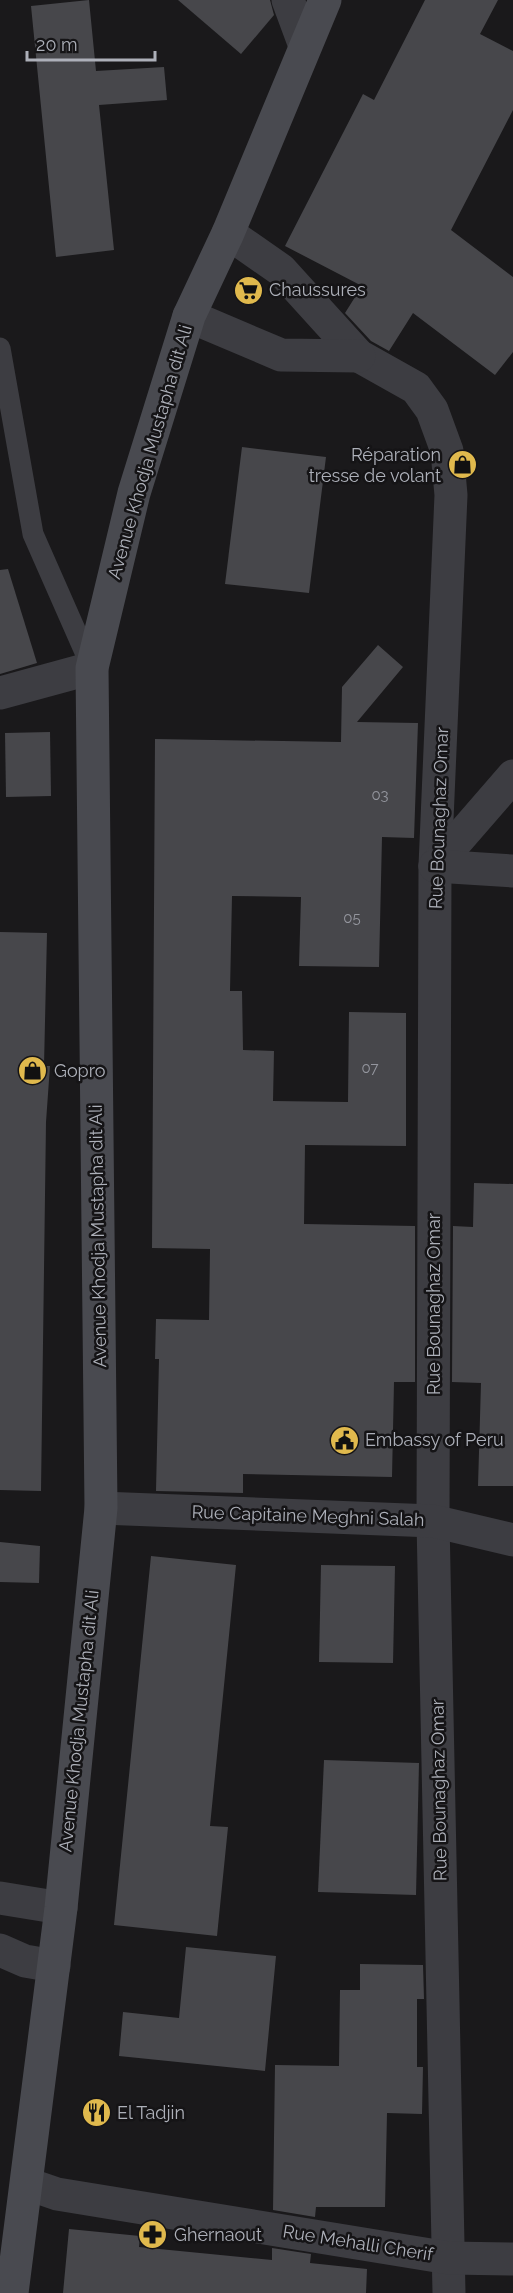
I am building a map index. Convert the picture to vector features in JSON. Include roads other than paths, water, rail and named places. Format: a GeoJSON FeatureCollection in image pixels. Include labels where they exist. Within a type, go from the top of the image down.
{"type":"FeatureCollection","features":[{"type":"Feature","properties":{"kind":"main road","name":"Avenue Khodja Mustapha dit Ali"},"geometry":{"type":"LineString","coordinates":[[12,2293],[28,2184],[61,1908],[101,1508],[92,668],[134,493],[189,316],[228,232],[325,0]]}},
{"type":"Feature","properties":{"kind":"street"},"geometry":{"type":"LineString","coordinates":[[288,0],[305,46]]}},
{"type":"Feature","properties":{"kind":"street"},"geometry":{"type":"LineString","coordinates":[[228,232],[281,270],[359,356]]}},
{"type":"Feature","properties":{"kind":"street"},"geometry":{"type":"LineString","coordinates":[[189,316],[281,355],[359,356]]}},
{"type":"Feature","properties":{"kind":"street","name":"Rue Bounaghaz Omar"},"geometry":{"type":"LineString","coordinates":[[359,356],[416,388],[432,410],[447,451],[451,506],[435,866],[433,1521],[449,2293]]}},
{"type":"Feature","properties":{"kind":"street"},"geometry":{"type":"LineString","coordinates":[[0,693],[92,668]]}},
{"type":"Feature","properties":{"kind":"street"},"geometry":{"type":"LineString","coordinates":[[435,866],[513,776]]}},
{"type":"Feature","properties":{"kind":"street"},"geometry":{"type":"LineString","coordinates":[[435,866],[513,871]]}},
{"type":"Feature","properties":{"kind":"street","name":"Rue Capitaine Meghni Salah"},"geometry":{"type":"LineString","coordinates":[[101,1508],[433,1521],[513,1540]]}},
{"type":"Feature","properties":{"kind":"street"},"geometry":{"type":"LineString","coordinates":[[0,1898],[61,1908]]}},
{"type":"Feature","properties":{"kind":"street"},"geometry":{"type":"LineString","coordinates":[[0,1950],[25,1961],[54,1966]]}},
{"type":"Feature","properties":{"kind":"street","name":"Rue Mehalli Cherif"},"geometry":{"type":"LineString","coordinates":[[28,2184],[57,2194],[449,2258],[513,2259]]}},
{"type":"Feature","properties":{"kind":"lane"},"geometry":{"type":"LineString","coordinates":[[0,348],[33,534],[92,668]]}},
{"type":"Feature","properties":{"kind":"place","name":"Chaussures"},"geometry":{"type":"Point","coordinates":[248,290]}},
{"type":"Feature","properties":{"kind":"place","name":"Réparation tresse de volant"},"geometry":{"type":"Point","coordinates":[462,465]}},
{"type":"Feature","properties":{"kind":"place","name":"Gopro"},"geometry":{"type":"Point","coordinates":[33,1071]}},
{"type":"Feature","properties":{"kind":"place","name":"Embassy of Peru"},"geometry":{"type":"Point","coordinates":[344,1440]}},
{"type":"Feature","properties":{"kind":"place","name":"El Tadjin"},"geometry":{"type":"Point","coordinates":[96,2113]}},
{"type":"Feature","properties":{"kind":"place","name":"Ghernaout"},"geometry":{"type":"Point","coordinates":[153,2235]}}]}
